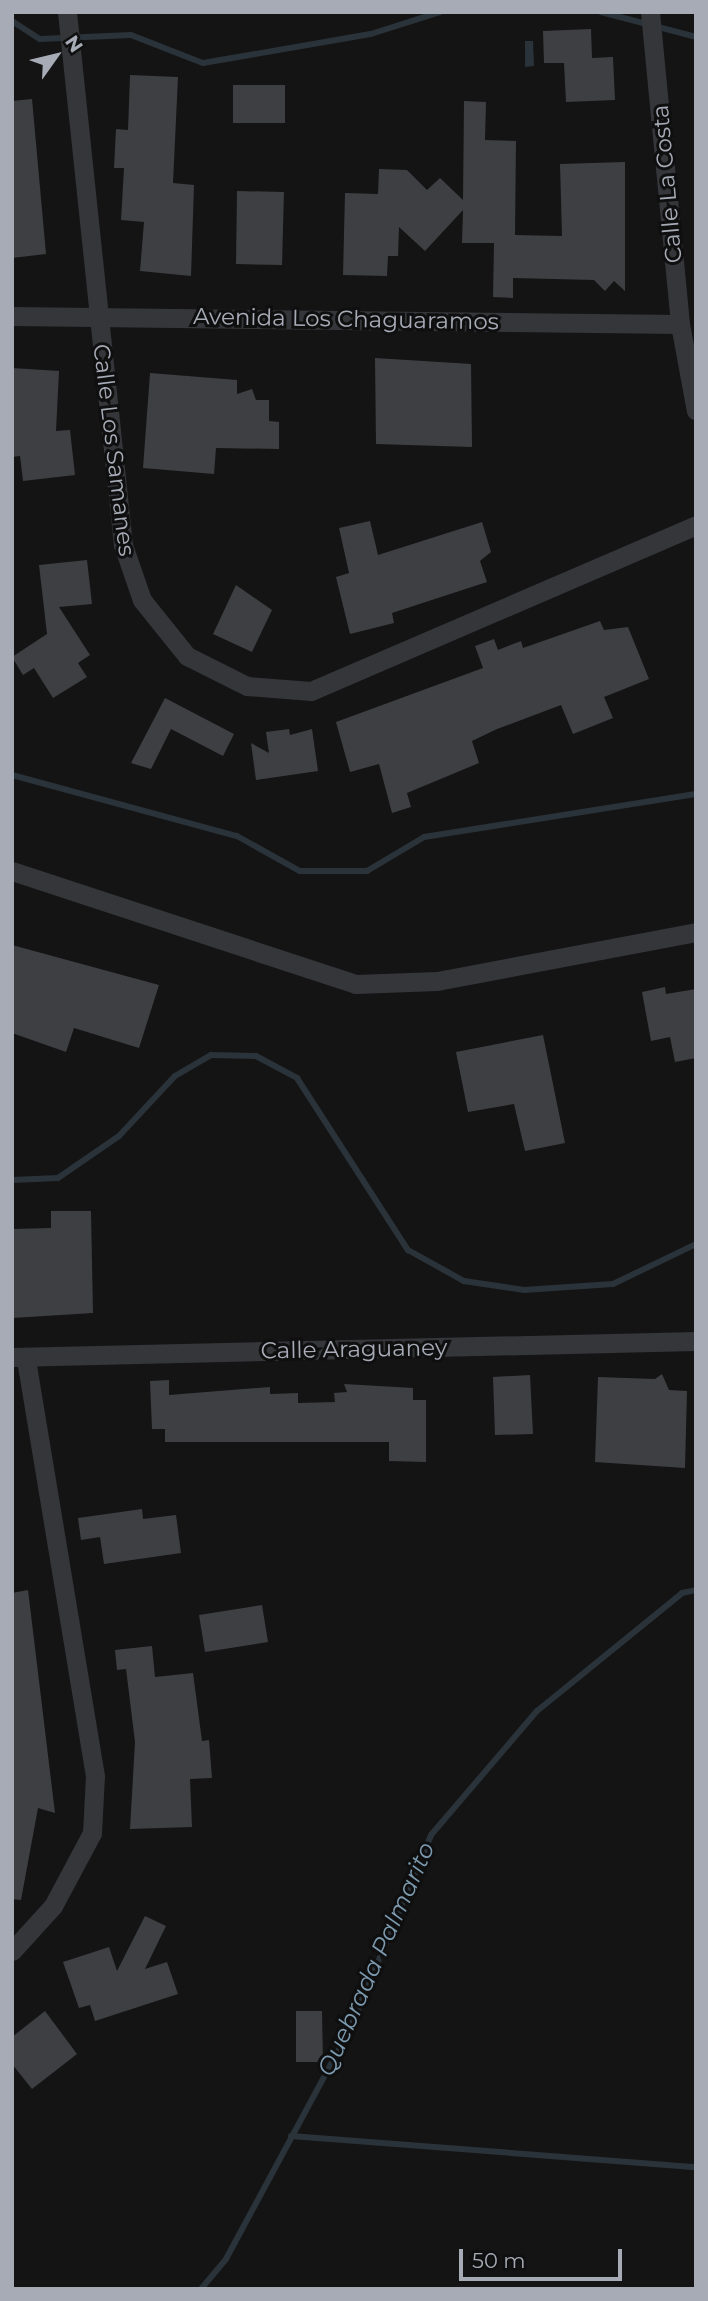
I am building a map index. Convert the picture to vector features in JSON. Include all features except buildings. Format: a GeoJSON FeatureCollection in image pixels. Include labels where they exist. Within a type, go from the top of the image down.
{"type":"FeatureCollection","features":[{"type":"Feature","properties":{"kind":"street","name":"Calle Los Samanes"},"geometry":{"type":"LineString","coordinates":[[67,12],[123,545],[142,600],[187,656],[247,686],[293,694],[329,686],[696,525]]}},
{"type":"Feature","properties":{"kind":"street","name":"Calle La Costa"},"geometry":{"type":"LineString","coordinates":[[650,12],[680,324],[696,411]]}},
{"type":"Feature","properties":{"kind":"street","name":"Avenida Los Chaguaramos"},"geometry":{"type":"LineString","coordinates":[[12,316],[680,324]]}},
{"type":"Feature","properties":{"kind":"street"},"geometry":{"type":"LineString","coordinates":[[12,871],[356,984],[437,981],[696,932]]}},
{"type":"Feature","properties":{"kind":"street","name":"Calle Araguaney"},"geometry":{"type":"LineString","coordinates":[[19,1357],[696,1341]]}},
{"type":"Feature","properties":{"kind":"street"},"geometry":{"type":"LineString","coordinates":[[12,1951],[53,1906],[92,1833],[95,1776],[19,1357]]}},
{"type":"Feature","properties":{"kind":"shaded area"},"geometry":{"type":"Polygon","coordinates":[[[525,41],[533,41],[534,66],[525,67],[525,41]]]}},
{"type":"Feature","properties":{"kind":"waterway"},"geometry":{"type":"LineString","coordinates":[[12,21],[40,39],[131,35],[203,63],[371,34],[440,12]]}},
{"type":"Feature","properties":{"kind":"waterway"},"geometry":{"type":"LineString","coordinates":[[601,12],[696,37]]}},
{"type":"Feature","properties":{"kind":"waterway"},"geometry":{"type":"LineString","coordinates":[[12,775],[237,836],[300,871],[367,871],[424,837],[696,794]]}},
{"type":"Feature","properties":{"kind":"waterway"},"geometry":{"type":"LineString","coordinates":[[12,1180],[58,1178],[119,1136],[175,1076],[211,1055],[256,1056],[297,1078],[408,1250],[464,1281],[524,1290],[613,1284],[696,1244]]}},
{"type":"Feature","properties":{"kind":"waterway","name":"Quebrada Palmarito"},"geometry":{"type":"LineString","coordinates":[[201,2289],[226,2259],[350,2029],[431,1835],[537,1711],[682,1593],[696,1590]]}},
{"type":"Feature","properties":{"kind":"waterway"},"geometry":{"type":"LineString","coordinates":[[291,2136],[696,2167]]}}]}
